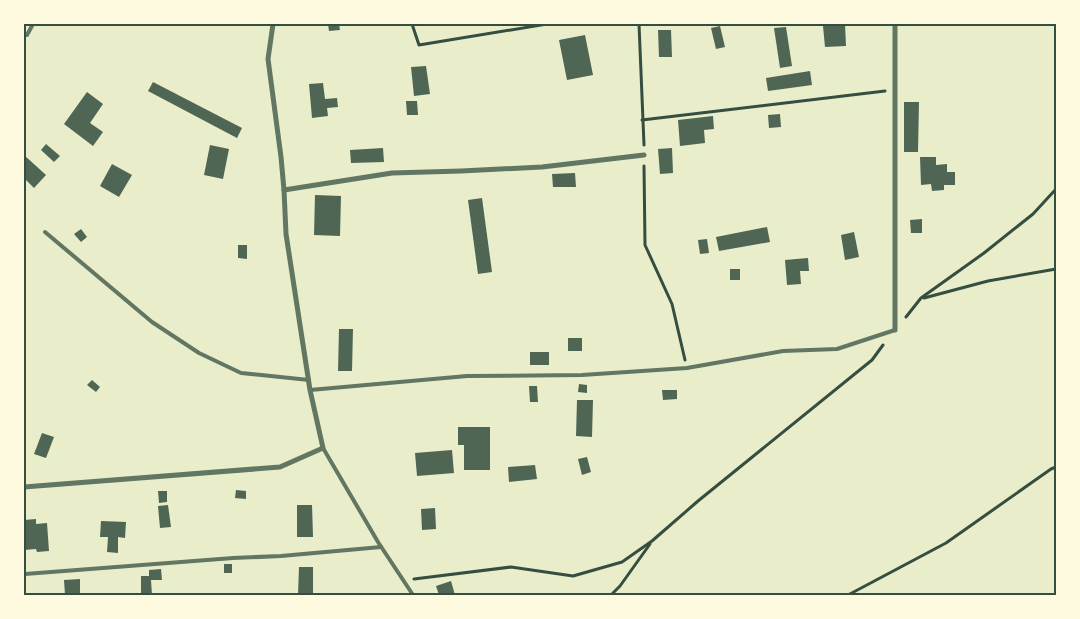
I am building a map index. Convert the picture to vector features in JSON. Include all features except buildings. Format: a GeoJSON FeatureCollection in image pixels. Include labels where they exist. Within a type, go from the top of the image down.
{"type":"FeatureCollection","features":[{"type":"Feature","properties":{"kind":"street"},"geometry":{"type":"LineString","coordinates":[[24,487],[280,467],[323,448],[310,390],[286,234],[281,157],[268,59],[273,24]]}},
{"type":"Feature","properties":{"kind":"street"},"geometry":{"type":"LineString","coordinates":[[895,24],[895,330]]}},
{"type":"Feature","properties":{"kind":"street"},"geometry":{"type":"LineString","coordinates":[[284,190],[392,174],[542,167],[644,155]]}},
{"type":"Feature","properties":{"kind":"lane"},"geometry":{"type":"LineString","coordinates":[[27,35],[33,24]]}},
{"type":"Feature","properties":{"kind":"lane"},"geometry":{"type":"LineString","coordinates":[[45,232],[152,322],[199,354],[241,373],[309,380]]}},
{"type":"Feature","properties":{"kind":"lane"},"geometry":{"type":"LineString","coordinates":[[310,390],[467,376],[582,375],[687,368],[783,351],[837,349],[895,330]]}},
{"type":"Feature","properties":{"kind":"lane"},"geometry":{"type":"LineString","coordinates":[[323,448],[381,547],[413,595]]}},
{"type":"Feature","properties":{"kind":"lane"},"geometry":{"type":"LineString","coordinates":[[25,574],[381,547]]}},
{"type":"Feature","properties":{"kind":"path"},"geometry":{"type":"LineString","coordinates":[[412,24],[419,45],[547,24]]}},
{"type":"Feature","properties":{"kind":"path"},"geometry":{"type":"LineString","coordinates":[[639,24],[645,244],[672,304],[687,368]]}},
{"type":"Feature","properties":{"kind":"path"},"geometry":{"type":"LineString","coordinates":[[642,120],[886,91],[895,101]]}},
{"type":"Feature","properties":{"kind":"path"},"geometry":{"type":"LineString","coordinates":[[404,580],[511,567],[573,576],[622,562],[652,541],[705,495],[872,360],[921,298],[984,253],[1033,214],[1056,189]]}},
{"type":"Feature","properties":{"kind":"path"},"geometry":{"type":"LineString","coordinates":[[921,298],[988,281],[1056,269]]}},
{"type":"Feature","properties":{"kind":"path"},"geometry":{"type":"LineString","coordinates":[[848,595],[946,543],[1056,467]]}},
{"type":"Feature","properties":{"kind":"path"},"geometry":{"type":"LineString","coordinates":[[611,595],[620,586],[652,541]]}}]}
